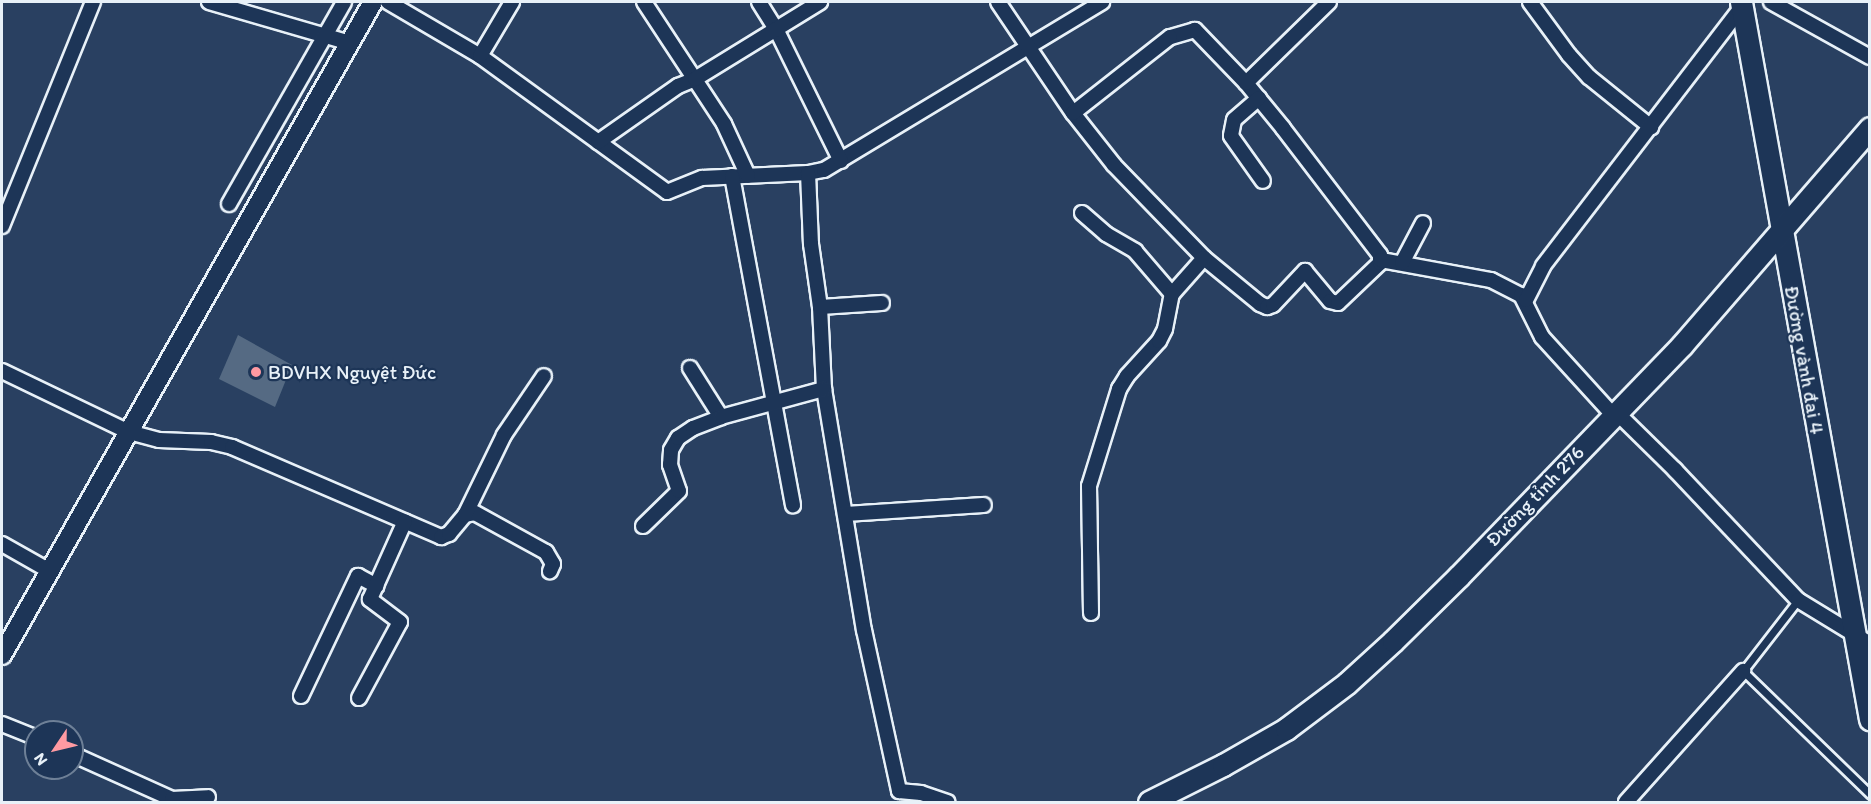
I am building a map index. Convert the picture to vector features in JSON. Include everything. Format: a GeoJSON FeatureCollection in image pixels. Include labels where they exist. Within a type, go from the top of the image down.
{"type":"FeatureCollection","features":[{"type":"Feature","properties":{"kind":"main road"},"geometry":{"type":"LineString","coordinates":[[2,655],[48,570],[373,2]]}},
{"type":"Feature","properties":{"kind":"main road","name":"Đường vành đai 4"},"geometry":{"type":"LineString","coordinates":[[1743,3],[1781,233],[1862,640],[1869,719]]}},
{"type":"Feature","properties":{"kind":"main road","name":"Đường tỉnh 276"},"geometry":{"type":"LineString","coordinates":[[1149,802],[1269,739],[1347,683],[1459,576],[1682,345],[1781,233],[1869,128]]}},
{"type":"Feature","properties":{"kind":"street"},"geometry":{"type":"LineString","coordinates":[[2,226],[93,2]]}},
{"type":"Feature","properties":{"kind":"street"},"geometry":{"type":"LineString","coordinates":[[229,204],[345,2]]}},
{"type":"Feature","properties":{"kind":"street"},"geometry":{"type":"LineString","coordinates":[[388,2],[480,56],[667,192],[702,178],[808,173],[841,161],[1026,45],[1102,2]]}},
{"type":"Feature","properties":{"kind":"street"},"geometry":{"type":"LineString","coordinates":[[480,56],[512,2]]}},
{"type":"Feature","properties":{"kind":"street"},"geometry":{"type":"LineString","coordinates":[[644,2],[724,124],[748,176]]}},
{"type":"Feature","properties":{"kind":"street"},"geometry":{"type":"LineString","coordinates":[[759,2],[776,29],[841,161]]}},
{"type":"Feature","properties":{"kind":"street"},"geometry":{"type":"LineString","coordinates":[[598,142],[678,86],[695,79],[820,2]]}},
{"type":"Feature","properties":{"kind":"street"},"geometry":{"type":"LineString","coordinates":[[998,2],[1073,114],[1114,165],[1204,258],[1267,307],[1273,305],[1305,271],[1330,301],[1338,303],[1381,260]]}},
{"type":"Feature","properties":{"kind":"street"},"geometry":{"type":"LineString","coordinates":[[1246,83],[1329,2]]}},
{"type":"Feature","properties":{"kind":"street"},"geometry":{"type":"LineString","coordinates":[[1530,2],[1569,55],[1589,77],[1651,127]]}},
{"type":"Feature","properties":{"kind":"street"},"geometry":{"type":"LineString","coordinates":[[1772,2],[1869,57]]}},
{"type":"Feature","properties":{"kind":"street"},"geometry":{"type":"LineString","coordinates":[[219,3],[350,43]]}},
{"type":"Feature","properties":{"kind":"street"},"geometry":{"type":"LineString","coordinates":[[1743,3],[1651,127],[1543,266],[1526,300],[1527,312],[1542,337],[1614,414],[1675,470],[1798,600],[1862,640]]}},
{"type":"Feature","properties":{"kind":"street"},"geometry":{"type":"LineString","coordinates":[[1073,114],[1158,46],[1189,30],[1195,30],[1246,83],[1380,255],[1381,260]]}},
{"type":"Feature","properties":{"kind":"street"},"geometry":{"type":"LineString","coordinates":[[1258,98],[1234,120],[1231,136],[1263,181]]}},
{"type":"Feature","properties":{"kind":"street"},"geometry":{"type":"LineString","coordinates":[[808,173],[811,244],[820,307],[825,389],[864,630],[899,791],[921,793],[947,802]]}},
{"type":"Feature","properties":{"kind":"street"},"geometry":{"type":"LineString","coordinates":[[732,176],[793,505]]}},
{"type":"Feature","properties":{"kind":"street"},"geometry":{"type":"LineString","coordinates":[[1082,213],[1106,234],[1135,251],[1172,294]]}},
{"type":"Feature","properties":{"kind":"street"},"geometry":{"type":"LineString","coordinates":[[1402,263],[1423,223]]}},
{"type":"Feature","properties":{"kind":"street"},"geometry":{"type":"LineString","coordinates":[[1091,613],[1092,536],[1089,486],[1119,389],[1127,376],[1159,341],[1165,329],[1172,294],[1204,258]]}},
{"type":"Feature","properties":{"kind":"street"},"geometry":{"type":"LineString","coordinates":[[1381,260],[1491,280],[1526,300]]}},
{"type":"Feature","properties":{"kind":"street"},"geometry":{"type":"LineString","coordinates":[[820,307],[882,303]]}},
{"type":"Feature","properties":{"kind":"street"},"geometry":{"type":"LineString","coordinates":[[690,368],[721,417]]}},
{"type":"Feature","properties":{"kind":"street"},"geometry":{"type":"LineString","coordinates":[[2,371],[129,432],[159,440],[212,442],[232,447],[441,537],[449,534],[465,515],[504,435],[544,376]]}},
{"type":"Feature","properties":{"kind":"street"},"geometry":{"type":"LineString","coordinates":[[643,526],[679,491],[670,465],[671,450],[678,438],[693,428],[721,417],[825,389]]}},
{"type":"Feature","properties":{"kind":"street"},"geometry":{"type":"LineString","coordinates":[[845,514],[984,505]]}},
{"type":"Feature","properties":{"kind":"street"},"geometry":{"type":"LineString","coordinates":[[465,515],[475,513],[546,552],[553,564],[550,571]]}},
{"type":"Feature","properties":{"kind":"street"},"geometry":{"type":"LineString","coordinates":[[359,698],[400,622],[370,599],[405,521]]}},
{"type":"Feature","properties":{"kind":"street"},"geometry":{"type":"LineString","coordinates":[[2,544],[48,570]]}},
{"type":"Feature","properties":{"kind":"street"},"geometry":{"type":"LineString","coordinates":[[301,696],[358,576],[376,586]]}},
{"type":"Feature","properties":{"kind":"street"},"geometry":{"type":"LineString","coordinates":[[1626,802],[1743,671]]}},
{"type":"Feature","properties":{"kind":"street"},"geometry":{"type":"LineString","coordinates":[[2,724],[24,733]]}},
{"type":"Feature","properties":{"kind":"street"},"geometry":{"type":"LineString","coordinates":[[84,759],[172,799],[208,797]]}},
{"type":"Feature","properties":{"kind":"lane"},"geometry":{"type":"LineString","coordinates":[[1798,600],[1743,671],[1869,794]]}},
{"type":"Feature","properties":{"kind":"building","name":"BDVHX Nguyệt Đức"},"geometry":{"type":"Polygon","coordinates":[[[238,335],[292,365],[275,407],[219,379],[238,335]]]}},
{"type":"Feature","properties":{"kind":"place","name":"BDVHX Nguyệt Đức"},"geometry":{"type":"Point","coordinates":[256,372]}}]}
